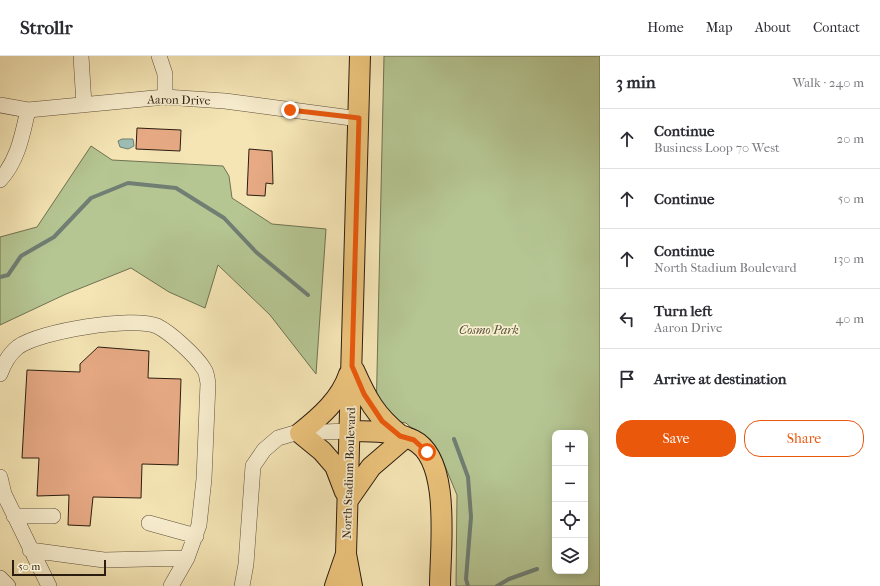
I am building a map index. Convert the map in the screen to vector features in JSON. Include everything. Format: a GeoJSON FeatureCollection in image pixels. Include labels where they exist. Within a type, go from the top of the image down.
{"type":"FeatureCollection","features":[{"type":"Feature","properties":{"kind":"main road","name":"North Stadium Boulevard"},"geometry":{"type":"LineString","coordinates":[[352,586],[346,554],[360,56]]}},
{"type":"Feature","properties":{"kind":"main road"},"geometry":{"type":"LineString","coordinates":[[348,500],[335,466],[322,451],[300,433],[320,417],[335,400],[346,384],[352,366]]}},
{"type":"Feature","properties":{"kind":"main road"},"geometry":{"type":"LineString","coordinates":[[352,366],[374,410],[382,421],[403,436]]}},
{"type":"Feature","properties":{"kind":"main road"},"geometry":{"type":"LineString","coordinates":[[350,431],[390,433],[403,436],[414,440],[427,452],[437,472],[441,499],[440,586]]}},
{"type":"Feature","properties":{"kind":"main road"},"geometry":{"type":"LineString","coordinates":[[348,500],[371,467],[403,436]]}},
{"type":"Feature","properties":{"kind":"main road","name":"North Stadium Boulevard"},"geometry":{"type":"LineString","coordinates":[[335,586],[346,554]]}},
{"type":"Feature","properties":{"kind":"street"},"geometry":{"type":"LineString","coordinates":[[81,56],[84,105]]}},
{"type":"Feature","properties":{"kind":"street"},"geometry":{"type":"LineString","coordinates":[[159,56],[165,74],[164,97]]}},
{"type":"Feature","properties":{"kind":"street","name":"Aaron Drive"},"geometry":{"type":"LineString","coordinates":[[0,105],[28,110],[164,97],[226,101],[359,118]]}},
{"type":"Feature","properties":{"kind":"street"},"geometry":{"type":"LineString","coordinates":[[0,180],[10,168],[19,148],[28,110]]}},
{"type":"Feature","properties":{"kind":"street"},"geometry":{"type":"LineString","coordinates":[[0,374],[4,361],[19,346],[62,330],[120,322],[145,323],[158,326],[192,352],[205,370],[208,383],[204,479],[200,526],[187,558],[171,586]]}},
{"type":"Feature","properties":{"kind":"street"},"geometry":{"type":"LineString","coordinates":[[242,586],[246,564],[253,466],[264,450],[278,438],[300,433],[350,431]]}},
{"type":"Feature","properties":{"kind":"street"},"geometry":{"type":"LineString","coordinates":[[0,477],[4,494],[30,550],[49,586]]}},
{"type":"Feature","properties":{"kind":"street"},"geometry":{"type":"LineString","coordinates":[[14,516],[53,516]]}},
{"type":"Feature","properties":{"kind":"street"},"geometry":{"type":"LineString","coordinates":[[149,523],[196,536]]}},
{"type":"Feature","properties":{"kind":"street"},"geometry":{"type":"LineString","coordinates":[[30,550],[77,558],[104,560],[187,558]]}},
{"type":"Feature","properties":{"kind":"street"},"geometry":{"type":"LineString","coordinates":[[0,578],[8,586]]}},
{"type":"Feature","properties":{"kind":"green space","name":"Cosmo Park"},"geometry":{"type":"Polygon","coordinates":[[[384,56],[600,56],[600,586],[456,586],[457,495],[440,454],[406,423],[376,418],[384,56]]]}},
{"type":"Feature","properties":{"kind":"green space"},"geometry":{"type":"Polygon","coordinates":[[[91,146],[112,160],[223,166],[229,176],[232,198],[272,224],[326,229],[316,374],[270,315],[218,265],[205,308],[169,292],[131,268],[66,294],[0,325],[0,237],[37,227],[91,146]]]}},
{"type":"Feature","properties":{"kind":"water"},"geometry":{"type":"Polygon","coordinates":[[[122,139],[133,139],[134,146],[128,149],[120,147],[118,141],[122,139]]]}},
{"type":"Feature","properties":{"kind":"building"},"geometry":{"type":"Polygon","coordinates":[[[137,128],[181,130],[180,151],[136,149],[137,128]]]}},
{"type":"Feature","properties":{"kind":"building"},"geometry":{"type":"Polygon","coordinates":[[[249,149],[272,151],[273,184],[266,183],[265,196],[247,195],[249,149]]]}},
{"type":"Feature","properties":{"kind":"building"},"geometry":{"type":"Polygon","coordinates":[[[98,347],[149,351],[148,378],[181,379],[178,465],[142,464],[141,498],[93,497],[90,526],[68,525],[69,495],[37,496],[39,458],[22,458],[27,370],[80,372],[80,364],[98,347]]]}},
{"type":"Feature","properties":{"kind":"waterway"},"geometry":{"type":"LineString","coordinates":[[0,277],[8,275],[21,256],[54,237],[91,198],[128,183],[176,188],[224,218],[256,252],[308,295]]}},
{"type":"Feature","properties":{"kind":"waterway"},"geometry":{"type":"LineString","coordinates":[[454,439],[468,477],[471,517],[466,579],[468,586]]}},
{"type":"Feature","properties":{"kind":"waterway"},"geometry":{"type":"LineString","coordinates":[[497,586],[509,579],[537,569]]}},
{"type":"Feature","properties":{"kind":"route"},"geometry":{"type":"LineString","coordinates":[[290,110],[359,118],[352,366],[364,394],[382,421],[400,436],[414,440],[427,452]]}}]}
